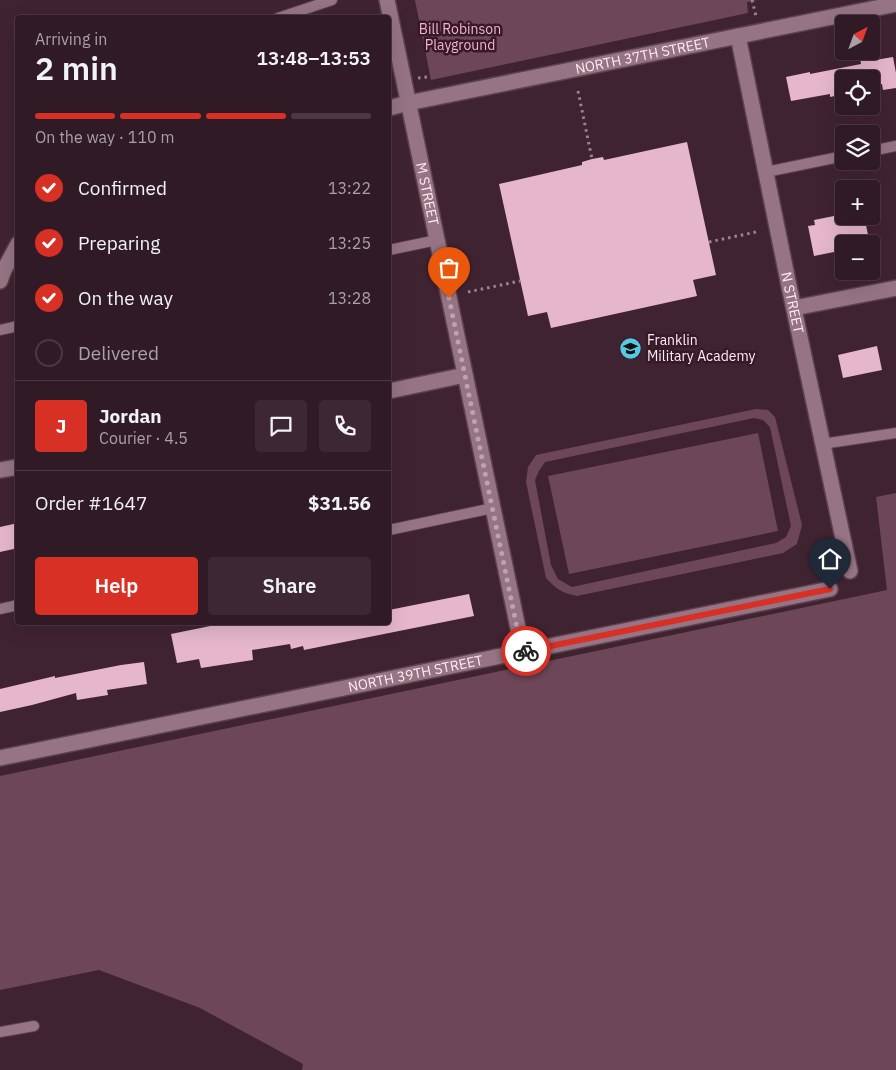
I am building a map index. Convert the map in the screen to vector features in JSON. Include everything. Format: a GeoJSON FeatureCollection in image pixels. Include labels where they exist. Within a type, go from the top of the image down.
{"type":"FeatureCollection","features":[{"type":"Feature","properties":{"kind":"street","name":"M STREET"},"geometry":{"type":"LineString","coordinates":[[387,0],[390,15]]}},
{"type":"Feature","properties":{"kind":"street","name":"NORTH 37TH STREET"},"geometry":{"type":"LineString","coordinates":[[391,107],[896,4]]}},
{"type":"Feature","properties":{"kind":"street","name":"M STREET"},"geometry":{"type":"LineString","coordinates":[[391,20],[522,652]]}},
{"type":"Feature","properties":{"kind":"street","name":"N STREET"},"geometry":{"type":"LineString","coordinates":[[738,36],[850,571]]}},
{"type":"Feature","properties":{"kind":"street"},"geometry":{"type":"LineString","coordinates":[[0,282],[15,250]]}},
{"type":"Feature","properties":{"kind":"street"},"geometry":{"type":"LineString","coordinates":[[794,308],[896,288]]}},
{"type":"Feature","properties":{"kind":"street"},"geometry":{"type":"LineString","coordinates":[[391,391],[465,375]]}},
{"type":"Feature","properties":{"kind":"street"},"geometry":{"type":"LineString","coordinates":[[0,470],[15,468]]}},
{"type":"Feature","properties":{"kind":"street","name":"NORTH 39TH STREET"},"geometry":{"type":"LineString","coordinates":[[0,758],[830,589]]}},
{"type":"Feature","properties":{"kind":"lane"},"geometry":{"type":"LineString","coordinates":[[287,15],[332,0]]}},
{"type":"Feature","properties":{"kind":"lane"},"geometry":{"type":"LineString","coordinates":[[880,149],[896,146]]}},
{"type":"Feature","properties":{"kind":"lane"},"geometry":{"type":"LineString","coordinates":[[766,172],[835,158]]}},
{"type":"Feature","properties":{"kind":"lane"},"geometry":{"type":"LineString","coordinates":[[391,250],[437,240]]}},
{"type":"Feature","properties":{"kind":"lane"},"geometry":{"type":"LineString","coordinates":[[0,330],[15,327]]}},
{"type":"Feature","properties":{"kind":"lane"},"geometry":{"type":"LineString","coordinates":[[822,444],[896,433]]}},
{"type":"Feature","properties":{"kind":"lane"},"geometry":{"type":"LineString","coordinates":[[391,530],[493,508]]}},
{"type":"Feature","properties":{"kind":"lane"},"geometry":{"type":"LineString","coordinates":[[0,609],[15,606]]}},
{"type":"Feature","properties":{"kind":"lane"},"geometry":{"type":"LineString","coordinates":[[0,1032],[34,1026]]}},
{"type":"Feature","properties":{"kind":"path"},"geometry":{"type":"LineString","coordinates":[[752,0],[756,16]]}},
{"type":"Feature","properties":{"kind":"path"},"geometry":{"type":"LineString","coordinates":[[578,91],[592,159]]}},
{"type":"Feature","properties":{"kind":"path"},"geometry":{"type":"LineString","coordinates":[[709,242],[756,232]]}},
{"type":"Feature","properties":{"kind":"path"},"geometry":{"type":"LineString","coordinates":[[468,292],[520,281]]}},
{"type":"Feature","properties":{"kind":"green space","name":"Bill Robinson Playground"},"geometry":{"type":"Polygon","coordinates":[[[415,0],[758,0],[747,2],[748,13],[431,80],[415,0]]]}},
{"type":"Feature","properties":{"kind":"green space"},"geometry":{"type":"Polygon","coordinates":[[[756,409],[768,410],[775,417],[802,525],[797,544],[783,553],[577,596],[563,592],[546,578],[526,482],[528,467],[536,455],[756,409]],[[754,418],[545,462],[535,480],[551,565],[558,579],[572,587],[776,543],[786,537],[791,526],[770,427],[763,420],[754,418]]]}},
{"type":"Feature","properties":{"kind":"green space"},"geometry":{"type":"Polygon","coordinates":[[[758,433],[778,531],[569,574],[548,476],[758,433]]]}},
{"type":"Feature","properties":{"kind":"green space"},"geometry":{"type":"Polygon","coordinates":[[[896,493],[896,1070],[302,1070],[303,1064],[200,1008],[99,970],[0,990],[0,776],[887,590],[876,497],[896,493]]]}},
{"type":"Feature","properties":{"kind":"building"},"geometry":{"type":"Polygon","coordinates":[[[893,57],[896,88],[883,90],[882,84],[880,84],[880,70],[835,70],[835,96],[830,97],[830,94],[791,101],[786,77],[861,64],[860,60],[880,60],[893,57]]]}},
{"type":"Feature","properties":{"kind":"building","name":"Franklin Military Academy"},"geometry":{"type":"Polygon","coordinates":[[[687,142],[716,275],[693,280],[697,296],[551,328],[547,312],[528,316],[499,184],[582,165],[582,162],[592,159],[603,157],[604,160],[687,142]]]}},
{"type":"Feature","properties":{"kind":"building"},"geometry":{"type":"Polygon","coordinates":[[[835,216],[835,225],[866,225],[868,235],[835,235],[835,252],[814,256],[808,226],[815,225],[814,220],[835,216]]]}},
{"type":"Feature","properties":{"kind":"building"},"geometry":{"type":"Polygon","coordinates":[[[877,346],[882,370],[843,378],[838,355],[877,346]]]}},
{"type":"Feature","properties":{"kind":"building"},"geometry":{"type":"Polygon","coordinates":[[[15,524],[15,549],[0,552],[0,527],[15,524]]]}},
{"type":"Feature","properties":{"kind":"building"},"geometry":{"type":"Polygon","coordinates":[[[469,594],[474,616],[304,650],[303,646],[291,649],[290,644],[252,650],[253,660],[201,668],[199,659],[177,663],[171,634],[215,625],[391,625],[391,610],[469,594]]]}},
{"type":"Feature","properties":{"kind":"building"},"geometry":{"type":"Polygon","coordinates":[[[144,662],[147,684],[107,690],[108,695],[77,700],[76,693],[0,712],[0,689],[55,676],[55,678],[144,662]]]}},
{"type":"Feature","properties":{"kind":"way so far"},"geometry":{"type":"LineString","coordinates":[[449,298],[522,652],[526,651]]}},
{"type":"Feature","properties":{"kind":"place","name":"Franklin Military Academy"},"geometry":{"type":"Point","coordinates":[631,348]}},
{"type":"Feature","properties":{"kind":"route"},"geometry":{"type":"LineString","coordinates":[[526,651],[830,589]]}}]}
